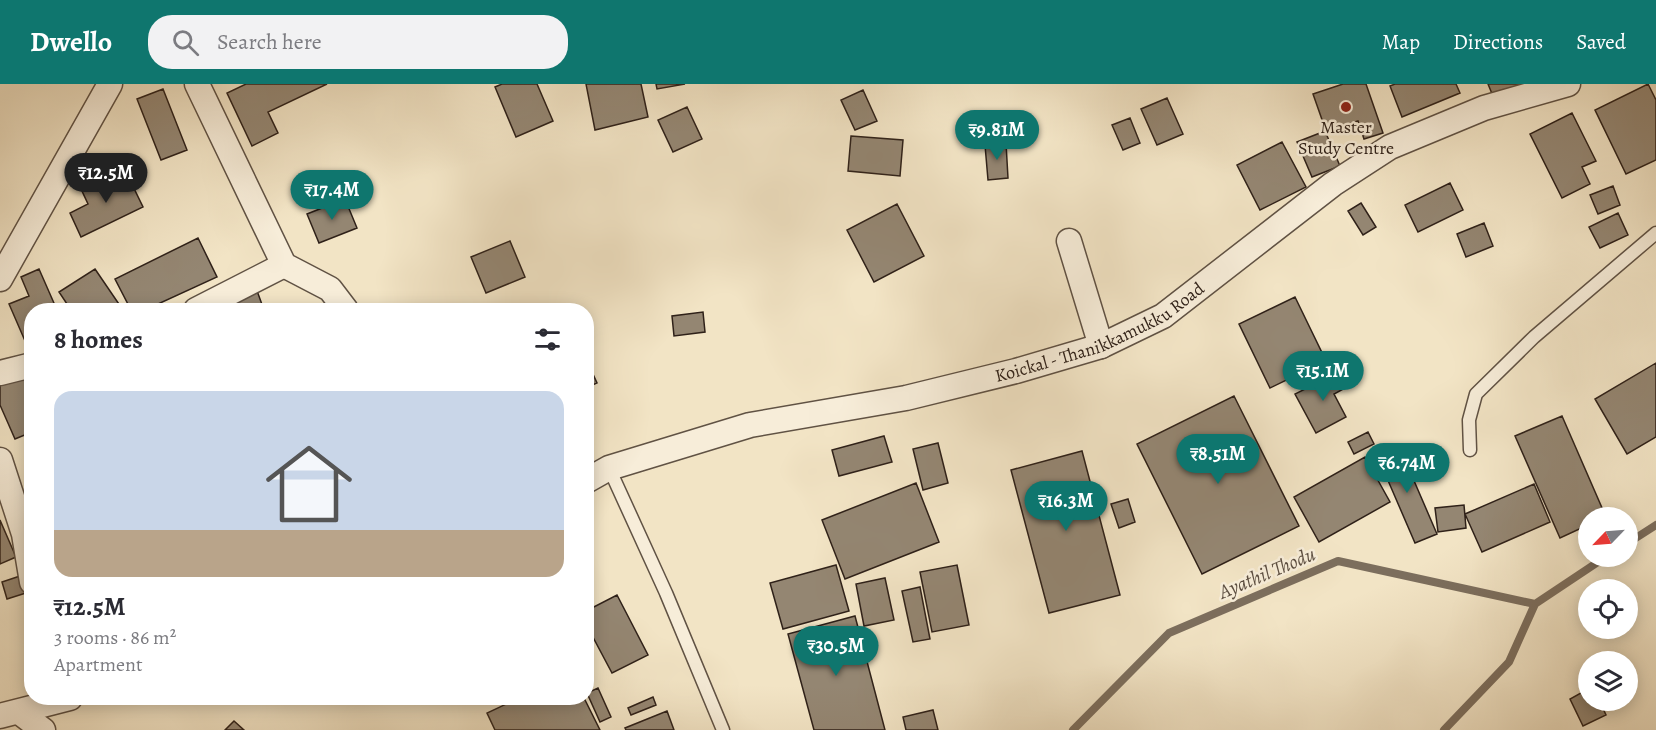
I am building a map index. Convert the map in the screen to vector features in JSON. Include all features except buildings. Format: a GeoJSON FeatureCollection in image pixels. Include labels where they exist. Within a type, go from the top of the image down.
{"type":"FeatureCollection","features":[{"type":"Feature","properties":{"kind":"street"},"geometry":{"type":"LineString","coordinates":[[0,279],[110,84]]}},
{"type":"Feature","properties":{"kind":"street"},"geometry":{"type":"LineString","coordinates":[[197,84],[284,265],[330,289],[341,303]]}},
{"type":"Feature","properties":{"kind":"street","name":"Koickal - Thanikkamukku Road"},"geometry":{"type":"LineString","coordinates":[[594,476],[609,468],[750,425],[906,398],[1101,346],[1163,316],[1333,184],[1390,147],[1484,108],[1568,84]]}},
{"type":"Feature","properties":{"kind":"street"},"geometry":{"type":"LineString","coordinates":[[1069,241],[1101,346]]}},
{"type":"Feature","properties":{"kind":"street"},"geometry":{"type":"LineString","coordinates":[[210,303],[284,265]]}},
{"type":"Feature","properties":{"kind":"street"},"geometry":{"type":"LineString","coordinates":[[0,374],[24,367]]}},
{"type":"Feature","properties":{"kind":"street"},"geometry":{"type":"LineString","coordinates":[[0,460],[24,534]]}},
{"type":"Feature","properties":{"kind":"street"},"geometry":{"type":"LineString","coordinates":[[10,714],[43,705]]}},
{"type":"Feature","properties":{"kind":"street"},"geometry":{"type":"LineString","coordinates":[[10,714],[44,730]]}},
{"type":"Feature","properties":{"kind":"lane"},"geometry":{"type":"LineString","coordinates":[[1470,450],[1469,420],[1476,394],[1534,337],[1656,233]]}},
{"type":"Feature","properties":{"kind":"lane"},"geometry":{"type":"LineString","coordinates":[[609,468],[666,593],[723,730]]}},
{"type":"Feature","properties":{"kind":"waterway","name":"Ayathil Thodu"},"geometry":{"type":"LineString","coordinates":[[1638,537],[1656,525]]}},
{"type":"Feature","properties":{"kind":"waterway","name":"Ayathil Thodu"},"geometry":{"type":"LineString","coordinates":[[1073,730],[1169,633],[1338,561],[1535,604],[1590,567]]}},
{"type":"Feature","properties":{"kind":"waterway"},"geometry":{"type":"LineString","coordinates":[[1444,730],[1509,662],[1535,604]]}},
{"type":"Feature","properties":{"kind":"place","name":"Master Study Centre"},"geometry":{"type":"Point","coordinates":[1346,107]}}]}
